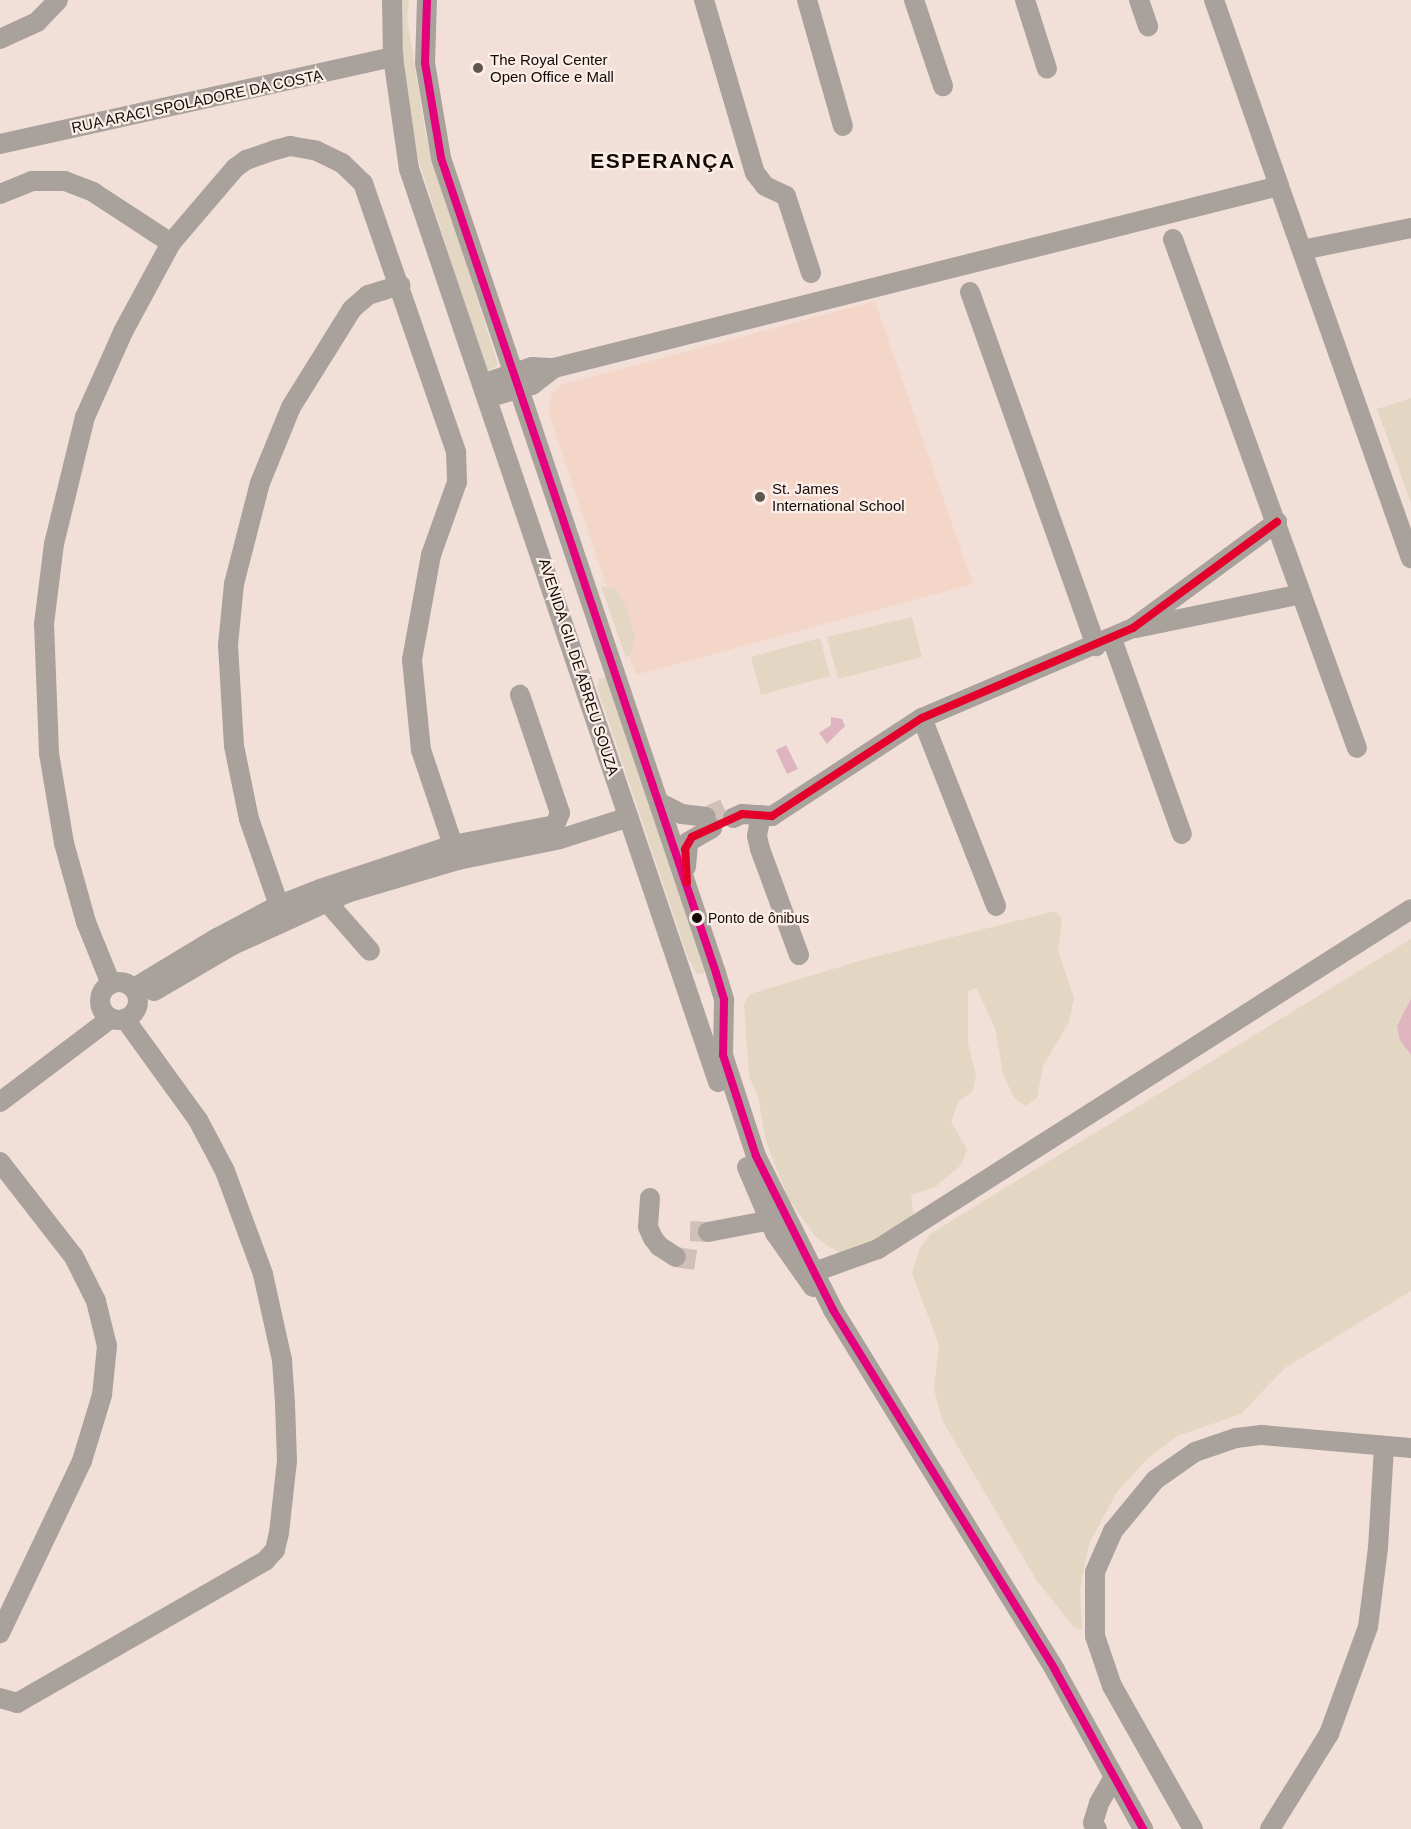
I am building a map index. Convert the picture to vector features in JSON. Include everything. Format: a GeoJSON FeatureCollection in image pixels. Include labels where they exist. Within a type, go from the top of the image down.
{"type":"FeatureCollection","features":[{"type":"Feature","properties":{"kind":"street"},"geometry":{"type":"LineString","coordinates":[[0,39],[37,22],[58,0]]}},
{"type":"Feature","properties":{"kind":"street","name":"AVENIDA GIL DE ABREU SOUZA"},"geometry":{"type":"LineString","coordinates":[[392,0],[393,57],[409,170],[739,1145],[777,1219],[810,1274],[1055,1670],[1143,1829]]}},
{"type":"Feature","properties":{"kind":"street"},"geometry":{"type":"LineString","coordinates":[[704,0],[755,173],[765,186],[786,196],[811,273]]}},
{"type":"Feature","properties":{"kind":"street"},"geometry":{"type":"LineString","coordinates":[[807,0],[843,126]]}},
{"type":"Feature","properties":{"kind":"street"},"geometry":{"type":"LineString","coordinates":[[914,0],[943,86]]}},
{"type":"Feature","properties":{"kind":"street"},"geometry":{"type":"LineString","coordinates":[[1025,0],[1047,69]]}},
{"type":"Feature","properties":{"kind":"street"},"geometry":{"type":"LineString","coordinates":[[1139,0],[1148,26]]}},
{"type":"Feature","properties":{"kind":"street"},"geometry":{"type":"LineString","coordinates":[[1214,0],[1411,558]]}},
{"type":"Feature","properties":{"kind":"street","name":"AVENIDA GIL DE ABREU SOUZA"},"geometry":{"type":"LineString","coordinates":[[427,1],[425,63],[441,158],[662,804],[716,973],[724,1000],[723,1055],[777,1219]]}},
{"type":"Feature","properties":{"kind":"street","name":"RUA ARACI SPOLADORE DA COSTA"},"geometry":{"type":"LineString","coordinates":[[0,144],[393,57]]}},
{"type":"Feature","properties":{"kind":"street"},"geometry":{"type":"LineString","coordinates":[[111,984],[86,922],[64,843],[45,709],[46,587],[73,457],[85,417],[124,330],[171,243],[215,188],[246,160],[290,146],[306,147],[329,156],[354,173],[367,190],[458,466],[454,495],[431,555],[420,601],[412,660],[421,750],[455,853]]}},
{"type":"Feature","properties":{"kind":"street"},"geometry":{"type":"LineString","coordinates":[[0,194],[33,182],[65,181],[93,192],[171,243]]}},
{"type":"Feature","properties":{"kind":"street"},"geometry":{"type":"LineString","coordinates":[[485,391],[517,380],[532,367],[554,368],[1279,186]]}},
{"type":"Feature","properties":{"kind":"street"},"geometry":{"type":"LineString","coordinates":[[1302,250],[1411,228]]}},
{"type":"Feature","properties":{"kind":"street"},"geometry":{"type":"LineString","coordinates":[[1173,239],[1357,748]]}},
{"type":"Feature","properties":{"kind":"street"},"geometry":{"type":"LineString","coordinates":[[282,913],[249,819],[234,746],[228,645],[234,584],[260,483],[291,407],[352,309],[368,296],[400,285]]}},
{"type":"Feature","properties":{"kind":"street"},"geometry":{"type":"LineString","coordinates":[[970,292],[1104,642],[1182,834]]}},
{"type":"Feature","properties":{"kind":"street"},"geometry":{"type":"LineString","coordinates":[[731,813],[762,815],[777,813],[922,718],[1133,628],[1277,522]]}},
{"type":"Feature","properties":{"kind":"street"},"geometry":{"type":"LineString","coordinates":[[1133,628],[1301,594]]}},
{"type":"Feature","properties":{"kind":"street"},"geometry":{"type":"LineString","coordinates":[[136,994],[282,913],[455,853],[559,822],[560,813],[520,696]]}},
{"type":"Feature","properties":{"kind":"street"},"geometry":{"type":"LineString","coordinates":[[922,718],[996,906]]}},
{"type":"Feature","properties":{"kind":"street"},"geometry":{"type":"LineString","coordinates":[[662,804],[709,823],[688,842],[687,882]]}},
{"type":"Feature","properties":{"kind":"street"},"geometry":{"type":"LineString","coordinates":[[762,815],[757,836],[760,849],[799,955]]}},
{"type":"Feature","properties":{"kind":"street"},"geometry":{"type":"LineString","coordinates":[[282,913],[327,902],[455,853],[560,839],[628,816]]}},
{"type":"Feature","properties":{"kind":"street"},"geometry":{"type":"LineString","coordinates":[[327,902],[370,951]]}},
{"type":"Feature","properties":{"kind":"street"},"geometry":{"type":"LineString","coordinates":[[810,1274],[878,1249],[1411,909]]}},
{"type":"Feature","properties":{"kind":"street"},"geometry":{"type":"LineString","coordinates":[[673,948],[699,984],[711,980],[716,973]]}},
{"type":"Feature","properties":{"kind":"street"},"geometry":{"type":"LineString","coordinates":[[9,1701],[265,1561],[275,1550],[287,1442],[282,1360],[263,1274],[248,1226],[198,1120],[113,1015],[102,993],[111,984],[123,982],[136,994]]}},
{"type":"Feature","properties":{"kind":"street"},"geometry":{"type":"LineString","coordinates":[[0,1084],[113,1015],[135,1012],[136,994]]}},
{"type":"Feature","properties":{"kind":"street"},"geometry":{"type":"LineString","coordinates":[[0,1102],[113,1015]]}},
{"type":"Feature","properties":{"kind":"street"},"geometry":{"type":"LineString","coordinates":[[0,1162],[74,1257],[96,1301],[107,1346],[102,1395],[82,1461],[0,1633]]}},
{"type":"Feature","properties":{"kind":"street"},"geometry":{"type":"LineString","coordinates":[[650,1198],[648,1216],[653,1238],[676,1257]]}},
{"type":"Feature","properties":{"kind":"street"},"geometry":{"type":"LineString","coordinates":[[708,1232],[777,1219]]}},
{"type":"Feature","properties":{"kind":"street"},"geometry":{"type":"LineString","coordinates":[[1193,1829],[1112,1686],[1095,1636],[1095,1572],[1113,1531],[1155,1480],[1195,1452],[1236,1438],[1262,1435],[1411,1448]]}},
{"type":"Feature","properties":{"kind":"street"},"geometry":{"type":"LineString","coordinates":[[1270,1829],[1329,1734],[1368,1627],[1378,1548],[1384,1446]]}},
{"type":"Feature","properties":{"kind":"street"},"geometry":{"type":"LineString","coordinates":[[1097,1829],[1093,1823],[1100,1803],[1114,1777]]}},
{"type":"Feature","properties":{"kind":"shaded area"},"geometry":{"type":"Polygon","coordinates":[[[401,0],[409,0],[407,18],[426,137],[498,365],[487,372],[416,153],[404,91],[401,0]]]}},
{"type":"Feature","properties":{"kind":"shaded area","name":"St. James International School"},"geometry":{"type":"Polygon","coordinates":[[[875,301],[973,584],[636,675],[548,411],[551,394],[561,385],[875,301]]]}},
{"type":"Feature","properties":{"kind":"shaded area"},"geometry":{"type":"Polygon","coordinates":[[[1411,398],[1411,503],[1377,409],[1411,398]]]}},
{"type":"Feature","properties":{"kind":"shaded area"},"geometry":{"type":"Polygon","coordinates":[[[601,586],[617,590],[626,607],[635,636],[632,653],[626,658],[601,586]]]}},
{"type":"Feature","properties":{"kind":"shaded area"},"geometry":{"type":"Polygon","coordinates":[[[912,617],[922,657],[838,679],[827,637],[912,617]]]}},
{"type":"Feature","properties":{"kind":"shaded area"},"geometry":{"type":"Polygon","coordinates":[[[820,638],[830,676],[761,695],[751,657],[820,638]]]}},
{"type":"Feature","properties":{"kind":"shaded area"},"geometry":{"type":"Polygon","coordinates":[[[607,677],[707,970],[702,974],[697,974],[688,958],[597,687],[599,679],[607,677]]]}},
{"type":"Feature","properties":{"kind":"shaded area"},"geometry":{"type":"Polygon","coordinates":[[[831,717],[842,719],[845,726],[827,744],[819,733],[831,725],[831,717]]]}},
{"type":"Feature","properties":{"kind":"shaded area"},"geometry":{"type":"Polygon","coordinates":[[[786,745],[798,769],[787,774],[776,750],[786,745]]]}},
{"type":"Feature","properties":{"kind":"shaded area"},"geometry":{"type":"Polygon","coordinates":[[[1056,911],[1062,920],[1058,951],[1074,998],[1069,1022],[1043,1066],[1037,1098],[1026,1106],[1014,1098],[1003,1074],[995,1028],[976,988],[968,992],[968,1043],[976,1075],[973,1091],[959,1101],[951,1122],[967,1149],[961,1165],[935,1187],[911,1195],[914,1217],[861,1249],[839,1252],[827,1246],[814,1235],[788,1198],[766,1141],[758,1097],[749,1077],[744,1004],[750,994],[866,959],[1056,911]]]}},
{"type":"Feature","properties":{"kind":"shaded area"},"geometry":{"type":"Polygon","coordinates":[[[1411,939],[1411,1291],[1285,1368],[1241,1414],[1177,1436],[1147,1459],[1117,1492],[1089,1544],[1080,1590],[1082,1630],[1074,1627],[1037,1581],[942,1420],[934,1389],[939,1345],[912,1273],[919,1250],[930,1234],[1411,939]]]}},
{"type":"Feature","properties":{"kind":"shaded area"},"geometry":{"type":"Polygon","coordinates":[[[1411,999],[1411,1055],[1400,1040],[1397,1026],[1411,999]]]}},
{"type":"Feature","properties":{"kind":"tunnel"},"geometry":{"type":"LineString","coordinates":[[706,817],[728,807]]}},
{"type":"Feature","properties":{"kind":"tunnel"},"geometry":{"type":"LineString","coordinates":[[690,1231],[708,1232]]}},
{"type":"Feature","properties":{"kind":"tunnel"},"geometry":{"type":"LineString","coordinates":[[676,1257],[696,1260]]}},
{"type":"Feature","properties":{"kind":"transit line"},"geometry":{"type":"LineString","coordinates":[[427,0],[425,63],[441,158],[716,973],[724,1000],[723,1055],[756,1156],[833,1310],[1055,1670],[1143,1829]]}},
{"type":"Feature","properties":{"kind":"transit line"},"geometry":{"type":"LineString","coordinates":[[687,882],[685,849],[692,837],[742,814],[772,816],[922,718],[1133,628],[1277,522]]}},
{"type":"Feature","properties":{"kind":"place","name":"The Royal Center Open Office e Mall"},"geometry":{"type":"Point","coordinates":[478,68]}},
{"type":"Feature","properties":{"kind":"place","name":"St. James International School"},"geometry":{"type":"Point","coordinates":[760,497]}},
{"type":"Feature","properties":{"kind":"place","name":"Ponto de ônibus"},"geometry":{"type":"Point","coordinates":[697,918]}},
{"type":"Feature","properties":{"kind":"district","name":"ESPERANÇA"},"geometry":{"type":"Point","coordinates":[663,161]}}]}
